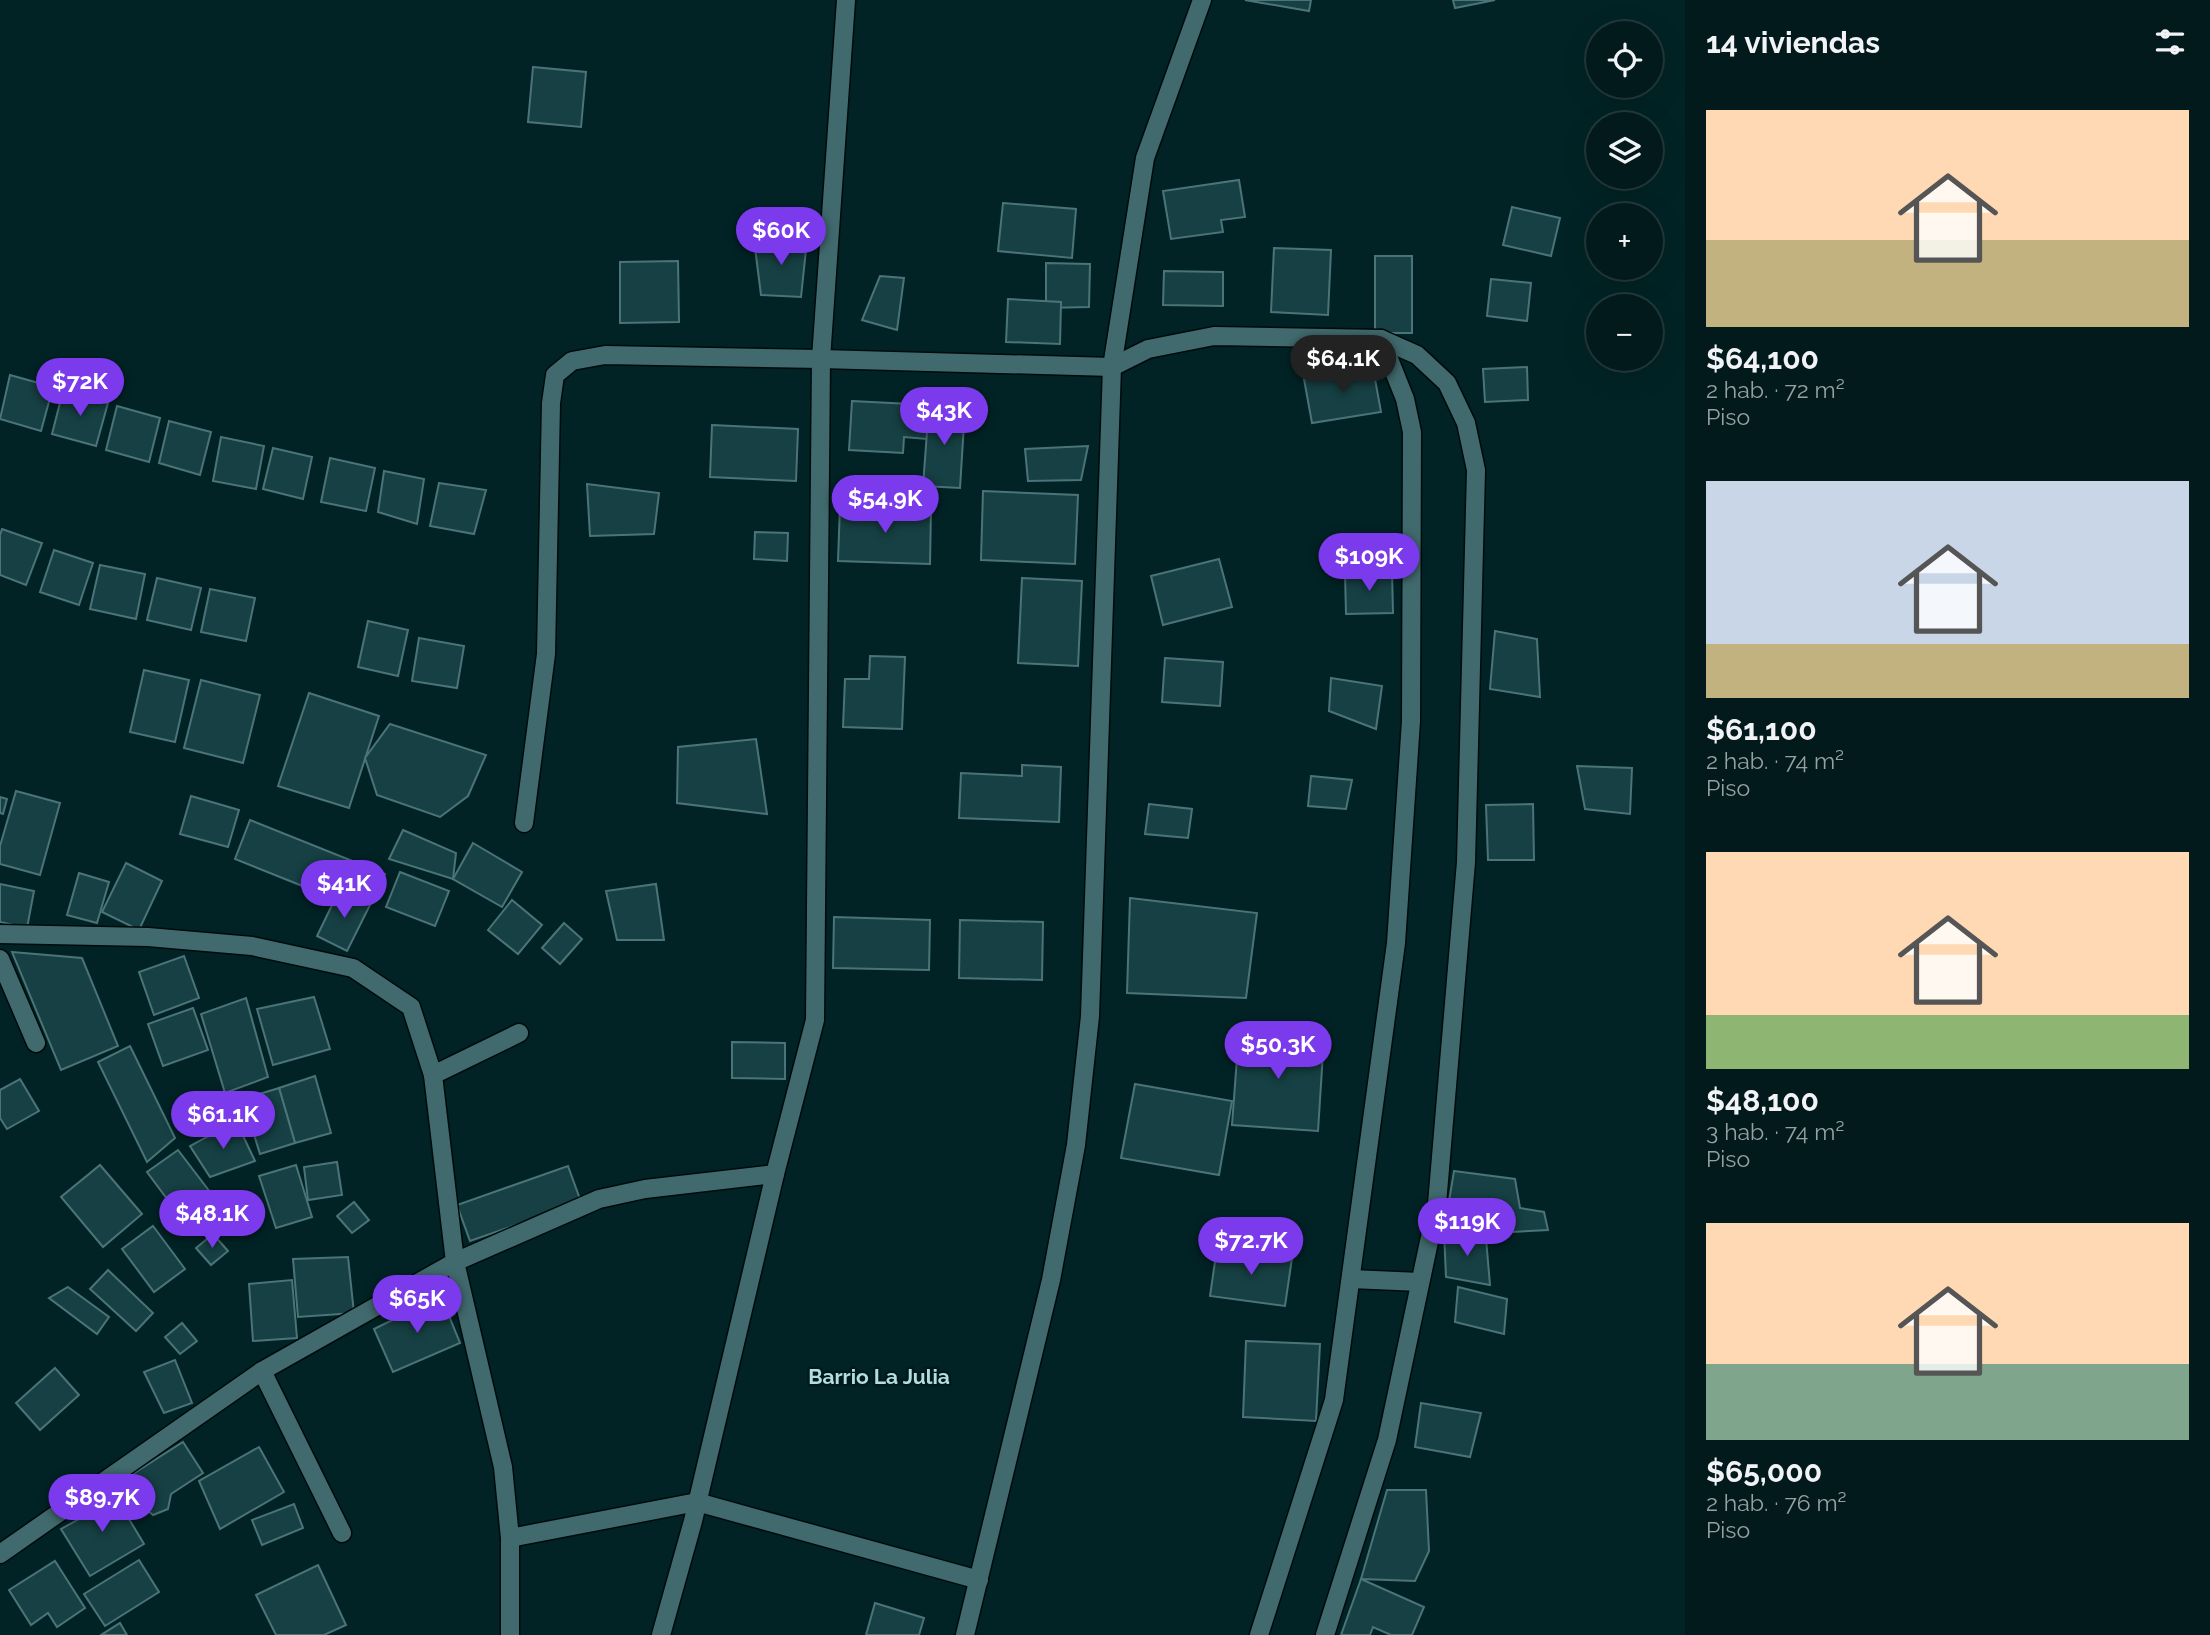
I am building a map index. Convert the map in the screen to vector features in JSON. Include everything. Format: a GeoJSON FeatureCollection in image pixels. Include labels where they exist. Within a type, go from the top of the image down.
{"type":"FeatureCollection","features":[{"type":"Feature","properties":{"kind":"street"},"geometry":{"type":"LineString","coordinates":[[661,1635],[697,1502],[775,1174],[815,1020],[821,359],[846,0]]}},
{"type":"Feature","properties":{"kind":"street"},"geometry":{"type":"LineString","coordinates":[[965,1635],[1051,1280],[1076,1145],[1090,1016],[1112,367],[1145,158],[1202,0]]}},
{"type":"Feature","properties":{"kind":"street"},"geometry":{"type":"LineString","coordinates":[[524,823],[546,654],[551,403],[555,375],[572,360],[605,355],[1112,367],[1148,349],[1214,336],[1381,340],[1417,355],[1447,383],[1466,423],[1476,470],[1466,862],[1437,1204],[1387,1440],[1325,1635]]}},
{"type":"Feature","properties":{"kind":"street"},"geometry":{"type":"LineString","coordinates":[[1259,1635],[1334,1400],[1396,943],[1411,721],[1412,432],[1405,399],[1381,340]]}},
{"type":"Feature","properties":{"kind":"street"},"geometry":{"type":"LineString","coordinates":[[0,934],[148,937],[252,946],[353,968],[411,1007],[433,1075],[455,1262],[503,1467],[510,1538],[510,1635]]}},
{"type":"Feature","properties":{"kind":"street"},"geometry":{"type":"LineString","coordinates":[[0,959],[36,1043]]}},
{"type":"Feature","properties":{"kind":"street"},"geometry":{"type":"LineString","coordinates":[[433,1075],[519,1032]]}},
{"type":"Feature","properties":{"kind":"street"},"geometry":{"type":"LineString","coordinates":[[0,1554],[262,1371],[455,1262],[599,1199],[645,1189],[775,1174]]}},
{"type":"Feature","properties":{"kind":"street"},"geometry":{"type":"LineString","coordinates":[[1351,1279],[1420,1282]]}},
{"type":"Feature","properties":{"kind":"street"},"geometry":{"type":"LineString","coordinates":[[262,1371],[342,1533]]}},
{"type":"Feature","properties":{"kind":"street"},"geometry":{"type":"LineString","coordinates":[[510,1538],[697,1502],[978,1580]]}},
{"type":"Feature","properties":{"kind":"building"},"geometry":{"type":"Polygon","coordinates":[[[1245,0],[1311,0],[1309,11],[1245,0]]]}},
{"type":"Feature","properties":{"kind":"building"},"geometry":{"type":"Polygon","coordinates":[[[1453,0],[1495,0],[1455,8],[1453,0]]]}},
{"type":"Feature","properties":{"kind":"building"},"geometry":{"type":"Polygon","coordinates":[[[533,67],[586,72],[581,127],[528,122],[533,67]]]}},
{"type":"Feature","properties":{"kind":"building"},"geometry":{"type":"Polygon","coordinates":[[[1239,180],[1245,217],[1221,220],[1223,232],[1171,239],[1163,191],[1239,180]]]}},
{"type":"Feature","properties":{"kind":"building"},"geometry":{"type":"Polygon","coordinates":[[[1003,203],[1076,209],[1072,258],[998,251],[1003,203]]]}},
{"type":"Feature","properties":{"kind":"building"},"geometry":{"type":"Polygon","coordinates":[[[1512,207],[1560,218],[1551,256],[1503,245],[1512,207]]]}},
{"type":"Feature","properties":{"kind":"building"},"geometry":{"type":"Polygon","coordinates":[[[754,240],[807,240],[801,297],[761,295],[754,240]]]}},
{"type":"Feature","properties":{"kind":"building"},"geometry":{"type":"Polygon","coordinates":[[[1274,248],[1331,250],[1328,315],[1271,312],[1274,248]]]}},
{"type":"Feature","properties":{"kind":"building"},"geometry":{"type":"Polygon","coordinates":[[[1375,256],[1412,256],[1412,333],[1375,333],[1375,256]]]}},
{"type":"Feature","properties":{"kind":"building"},"geometry":{"type":"Polygon","coordinates":[[[678,261],[679,322],[620,323],[620,262],[678,261]]]}},
{"type":"Feature","properties":{"kind":"building"},"geometry":{"type":"Polygon","coordinates":[[[1046,263],[1090,264],[1089,307],[1046,308],[1046,263]]]}},
{"type":"Feature","properties":{"kind":"building"},"geometry":{"type":"Polygon","coordinates":[[[1164,271],[1223,272],[1223,306],[1163,305],[1164,271]]]}},
{"type":"Feature","properties":{"kind":"building"},"geometry":{"type":"Polygon","coordinates":[[[880,276],[904,278],[897,330],[862,320],[880,276]]]}},
{"type":"Feature","properties":{"kind":"building"},"geometry":{"type":"Polygon","coordinates":[[[1491,279],[1531,283],[1527,321],[1487,316],[1491,279]]]}},
{"type":"Feature","properties":{"kind":"building"},"geometry":{"type":"Polygon","coordinates":[[[1008,299],[1061,302],[1060,344],[1006,342],[1008,299]]]}},
{"type":"Feature","properties":{"kind":"building"},"geometry":{"type":"Polygon","coordinates":[[[1527,367],[1528,400],[1485,402],[1483,369],[1527,367]]]}},
{"type":"Feature","properties":{"kind":"building"},"geometry":{"type":"Polygon","coordinates":[[[1373,368],[1381,412],[1312,423],[1304,379],[1373,368]]]}},
{"type":"Feature","properties":{"kind":"building"},"geometry":{"type":"Polygon","coordinates":[[[10,375],[53,387],[41,431],[0,419],[10,375]]]}},
{"type":"Feature","properties":{"kind":"building"},"geometry":{"type":"Polygon","coordinates":[[[63,391],[108,403],[96,446],[52,434],[63,391]]]}},
{"type":"Feature","properties":{"kind":"building"},"geometry":{"type":"Polygon","coordinates":[[[852,401],[929,405],[927,439],[904,437],[903,453],[849,450],[852,401]]]}},
{"type":"Feature","properties":{"kind":"building"},"geometry":{"type":"Polygon","coordinates":[[[929,405],[965,408],[960,488],[923,486],[929,405]]]}},
{"type":"Feature","properties":{"kind":"building"},"geometry":{"type":"Polygon","coordinates":[[[117,406],[160,418],[149,462],[106,450],[117,406]]]}},
{"type":"Feature","properties":{"kind":"building"},"geometry":{"type":"Polygon","coordinates":[[[169,421],[211,432],[200,475],[159,463],[169,421]]]}},
{"type":"Feature","properties":{"kind":"building"},"geometry":{"type":"Polygon","coordinates":[[[712,425],[798,429],[796,481],[710,477],[712,425]]]}},
{"type":"Feature","properties":{"kind":"building"},"geometry":{"type":"Polygon","coordinates":[[[221,437],[264,446],[256,489],[213,481],[221,437]]]}},
{"type":"Feature","properties":{"kind":"building"},"geometry":{"type":"Polygon","coordinates":[[[1088,446],[1081,480],[1028,481],[1025,449],[1088,446]]]}},
{"type":"Feature","properties":{"kind":"building"},"geometry":{"type":"Polygon","coordinates":[[[273,448],[312,457],[303,499],[263,489],[273,448]]]}},
{"type":"Feature","properties":{"kind":"building"},"geometry":{"type":"Polygon","coordinates":[[[330,458],[375,468],[366,511],[321,502],[330,458]]]}},
{"type":"Feature","properties":{"kind":"building"},"geometry":{"type":"Polygon","coordinates":[[[384,471],[424,479],[417,524],[378,512],[384,471]]]}},
{"type":"Feature","properties":{"kind":"building"},"geometry":{"type":"Polygon","coordinates":[[[439,483],[486,490],[474,534],[430,526],[439,483]]]}},
{"type":"Feature","properties":{"kind":"building"},"geometry":{"type":"Polygon","coordinates":[[[587,484],[659,493],[654,534],[590,536],[587,484]]]}},
{"type":"Feature","properties":{"kind":"building"},"geometry":{"type":"Polygon","coordinates":[[[983,491],[1078,495],[1075,564],[981,560],[983,491]]]}},
{"type":"Feature","properties":{"kind":"building"},"geometry":{"type":"Polygon","coordinates":[[[840,506],[931,508],[930,564],[838,561],[840,506]]]}},
{"type":"Feature","properties":{"kind":"building"},"geometry":{"type":"Polygon","coordinates":[[[2,529],[42,543],[26,585],[0,575],[2,529]]]}},
{"type":"Feature","properties":{"kind":"building"},"geometry":{"type":"Polygon","coordinates":[[[755,532],[788,533],[787,561],[754,559],[755,532]]]}},
{"type":"Feature","properties":{"kind":"building"},"geometry":{"type":"Polygon","coordinates":[[[54,550],[93,563],[79,605],[40,592],[54,550]]]}},
{"type":"Feature","properties":{"kind":"building"},"geometry":{"type":"Polygon","coordinates":[[[1219,559],[1232,607],[1163,625],[1151,576],[1219,559]]]}},
{"type":"Feature","properties":{"kind":"building"},"geometry":{"type":"Polygon","coordinates":[[[100,565],[145,574],[136,619],[90,609],[100,565]]]}},
{"type":"Feature","properties":{"kind":"building"},"geometry":{"type":"Polygon","coordinates":[[[1392,571],[1393,613],[1346,614],[1345,573],[1392,571]]]}},
{"type":"Feature","properties":{"kind":"building"},"geometry":{"type":"Polygon","coordinates":[[[157,578],[201,588],[191,630],[147,620],[157,578]]]}},
{"type":"Feature","properties":{"kind":"building"},"geometry":{"type":"Polygon","coordinates":[[[1022,578],[1082,581],[1078,666],[1018,663],[1022,578]]]}},
{"type":"Feature","properties":{"kind":"building"},"geometry":{"type":"Polygon","coordinates":[[[210,589],[255,598],[246,641],[201,632],[210,589]]]}},
{"type":"Feature","properties":{"kind":"building"},"geometry":{"type":"Polygon","coordinates":[[[368,621],[408,630],[398,676],[358,667],[368,621]]]}},
{"type":"Feature","properties":{"kind":"building"},"geometry":{"type":"Polygon","coordinates":[[[1495,631],[1537,639],[1540,697],[1490,689],[1495,631]]]}},
{"type":"Feature","properties":{"kind":"building"},"geometry":{"type":"Polygon","coordinates":[[[419,638],[464,646],[457,688],[412,681],[419,638]]]}},
{"type":"Feature","properties":{"kind":"building"},"geometry":{"type":"Polygon","coordinates":[[[870,656],[905,657],[902,729],[843,727],[845,679],[869,679],[870,656]]]}},
{"type":"Feature","properties":{"kind":"building"},"geometry":{"type":"Polygon","coordinates":[[[1165,658],[1223,662],[1220,706],[1162,702],[1165,658]]]}},
{"type":"Feature","properties":{"kind":"building"},"geometry":{"type":"Polygon","coordinates":[[[144,670],[189,680],[175,742],[130,732],[144,670]]]}},
{"type":"Feature","properties":{"kind":"building"},"geometry":{"type":"Polygon","coordinates":[[[1331,678],[1382,686],[1376,729],[1329,711],[1331,678]]]}},
{"type":"Feature","properties":{"kind":"building"},"geometry":{"type":"Polygon","coordinates":[[[201,680],[260,695],[243,763],[184,748],[201,680]]]}},
{"type":"Feature","properties":{"kind":"building"},"geometry":{"type":"Polygon","coordinates":[[[309,693],[379,716],[349,808],[278,786],[309,693]]]}},
{"type":"Feature","properties":{"kind":"building"},"geometry":{"type":"Polygon","coordinates":[[[390,724],[486,755],[468,796],[440,817],[377,795],[365,758],[390,724]]]}},
{"type":"Feature","properties":{"kind":"building"},"geometry":{"type":"Polygon","coordinates":[[[756,739],[767,814],[677,803],[678,747],[756,739]]]}},
{"type":"Feature","properties":{"kind":"building"},"geometry":{"type":"Polygon","coordinates":[[[1022,765],[1061,767],[1059,822],[959,818],[961,773],[1022,776],[1022,765]]]}},
{"type":"Feature","properties":{"kind":"building"},"geometry":{"type":"Polygon","coordinates":[[[1577,766],[1632,768],[1630,814],[1585,809],[1577,766]]]}},
{"type":"Feature","properties":{"kind":"building"},"geometry":{"type":"Polygon","coordinates":[[[1311,776],[1352,780],[1346,809],[1308,806],[1311,776]]]}},
{"type":"Feature","properties":{"kind":"building"},"geometry":{"type":"Polygon","coordinates":[[[16,791],[60,803],[40,875],[0,864],[0,846],[16,791]]]}},
{"type":"Feature","properties":{"kind":"building"},"geometry":{"type":"Polygon","coordinates":[[[191,796],[239,810],[228,847],[180,834],[191,796]]]}},
{"type":"Feature","properties":{"kind":"building"},"geometry":{"type":"Polygon","coordinates":[[[0,797],[7,799],[3,814],[0,813],[0,797]]]}},
{"type":"Feature","properties":{"kind":"building"},"geometry":{"type":"Polygon","coordinates":[[[1149,804],[1192,809],[1188,838],[1145,834],[1149,804]]]}},
{"type":"Feature","properties":{"kind":"building"},"geometry":{"type":"Polygon","coordinates":[[[1533,804],[1534,860],[1488,860],[1486,805],[1533,804]]]}},
{"type":"Feature","properties":{"kind":"building"},"geometry":{"type":"Polygon","coordinates":[[[250,820],[385,874],[371,903],[345,891],[335,899],[235,859],[250,820]]]}},
{"type":"Feature","properties":{"kind":"building"},"geometry":{"type":"Polygon","coordinates":[[[403,830],[456,853],[453,879],[389,859],[403,830]]]}},
{"type":"Feature","properties":{"kind":"building"},"geometry":{"type":"Polygon","coordinates":[[[473,843],[522,872],[502,907],[453,879],[473,843]]]}},
{"type":"Feature","properties":{"kind":"building"},"geometry":{"type":"Polygon","coordinates":[[[126,863],[162,881],[139,930],[102,912],[126,863]]]}},
{"type":"Feature","properties":{"kind":"building"},"geometry":{"type":"Polygon","coordinates":[[[400,872],[449,891],[435,926],[386,907],[400,872]]]}},
{"type":"Feature","properties":{"kind":"building"},"geometry":{"type":"Polygon","coordinates":[[[79,873],[109,882],[97,923],[67,915],[79,873]]]}},
{"type":"Feature","properties":{"kind":"building"},"geometry":{"type":"Polygon","coordinates":[[[0,884],[34,891],[27,928],[0,922],[0,884]]]}},
{"type":"Feature","properties":{"kind":"building"},"geometry":{"type":"Polygon","coordinates":[[[656,884],[664,940],[617,940],[606,891],[656,884]]]}},
{"type":"Feature","properties":{"kind":"building"},"geometry":{"type":"Polygon","coordinates":[[[345,891],[371,903],[347,951],[317,936],[335,899],[345,891]]]}},
{"type":"Feature","properties":{"kind":"building"},"geometry":{"type":"Polygon","coordinates":[[[1130,898],[1257,913],[1246,998],[1127,993],[1130,898]]]}},
{"type":"Feature","properties":{"kind":"building"},"geometry":{"type":"Polygon","coordinates":[[[512,900],[542,925],[518,954],[488,930],[512,900]]]}},
{"type":"Feature","properties":{"kind":"building"},"geometry":{"type":"Polygon","coordinates":[[[834,917],[930,920],[929,970],[833,968],[834,917]]]}},
{"type":"Feature","properties":{"kind":"building"},"geometry":{"type":"Polygon","coordinates":[[[960,920],[1043,922],[1042,980],[959,978],[960,920]]]}},
{"type":"Feature","properties":{"kind":"building"},"geometry":{"type":"Polygon","coordinates":[[[564,923],[582,939],[560,964],[542,948],[564,923]]]}},
{"type":"Feature","properties":{"kind":"building"},"geometry":{"type":"Polygon","coordinates":[[[12,952],[82,958],[118,1046],[61,1070],[12,952]]]}},
{"type":"Feature","properties":{"kind":"building"},"geometry":{"type":"Polygon","coordinates":[[[184,956],[199,998],[154,1015],[139,972],[184,956]]]}},
{"type":"Feature","properties":{"kind":"building"},"geometry":{"type":"Polygon","coordinates":[[[314,997],[330,1049],[273,1065],[257,1009],[314,997]]]}},
{"type":"Feature","properties":{"kind":"building"},"geometry":{"type":"Polygon","coordinates":[[[246,998],[268,1077],[225,1093],[201,1014],[246,998]]]}},
{"type":"Feature","properties":{"kind":"building"},"geometry":{"type":"Polygon","coordinates":[[[193,1008],[208,1050],[163,1066],[148,1024],[193,1008]]]}},
{"type":"Feature","properties":{"kind":"building"},"geometry":{"type":"Polygon","coordinates":[[[1239,1031],[1324,1037],[1318,1131],[1232,1125],[1239,1031]]]}},
{"type":"Feature","properties":{"kind":"building"},"geometry":{"type":"Polygon","coordinates":[[[732,1042],[785,1043],[785,1079],[732,1078],[732,1042]]]}},
{"type":"Feature","properties":{"kind":"building"},"geometry":{"type":"Polygon","coordinates":[[[130,1046],[175,1138],[147,1162],[98,1062],[130,1046]]]}},
{"type":"Feature","properties":{"kind":"building"},"geometry":{"type":"Polygon","coordinates":[[[315,1076],[331,1133],[295,1143],[279,1088],[315,1076]]]}},
{"type":"Feature","properties":{"kind":"building"},"geometry":{"type":"Polygon","coordinates":[[[20,1079],[39,1111],[7,1129],[0,1118],[0,1090],[20,1079]]]}},
{"type":"Feature","properties":{"kind":"building"},"geometry":{"type":"Polygon","coordinates":[[[1135,1084],[1232,1101],[1219,1175],[1121,1158],[1135,1084]]]}},
{"type":"Feature","properties":{"kind":"building"},"geometry":{"type":"Polygon","coordinates":[[[279,1088],[295,1143],[260,1154],[243,1099],[279,1088]]]}},
{"type":"Feature","properties":{"kind":"building"},"geometry":{"type":"Polygon","coordinates":[[[236,1121],[255,1161],[210,1177],[190,1146],[236,1121]]]}},
{"type":"Feature","properties":{"kind":"building"},"geometry":{"type":"Polygon","coordinates":[[[178,1150],[210,1192],[179,1215],[147,1172],[178,1150]]]}},
{"type":"Feature","properties":{"kind":"building"},"geometry":{"type":"Polygon","coordinates":[[[337,1162],[342,1195],[308,1200],[304,1167],[337,1162]]]}},
{"type":"Feature","properties":{"kind":"building"},"geometry":{"type":"Polygon","coordinates":[[[100,1165],[142,1214],[103,1247],[61,1197],[100,1165]]]}},
{"type":"Feature","properties":{"kind":"building"},"geometry":{"type":"Polygon","coordinates":[[[296,1165],[312,1217],[276,1228],[259,1176],[296,1165]]]}},
{"type":"Feature","properties":{"kind":"building"},"geometry":{"type":"Polygon","coordinates":[[[568,1166],[581,1202],[470,1241],[457,1205],[568,1166]]]}},
{"type":"Feature","properties":{"kind":"building"},"geometry":{"type":"Polygon","coordinates":[[[1454,1171],[1515,1179],[1520,1208],[1544,1212],[1548,1230],[1492,1233],[1444,1231],[1454,1171]]]}},
{"type":"Feature","properties":{"kind":"building"},"geometry":{"type":"Polygon","coordinates":[[[354,1202],[369,1220],[352,1233],[337,1216],[354,1202]]]}},
{"type":"Feature","properties":{"kind":"building"},"geometry":{"type":"Polygon","coordinates":[[[153,1226],[185,1269],[154,1292],[122,1249],[153,1226]]]}},
{"type":"Feature","properties":{"kind":"building"},"geometry":{"type":"Polygon","coordinates":[[[1444,1231],[1486,1238],[1490,1285],[1446,1277],[1444,1231]]]}},
{"type":"Feature","properties":{"kind":"building"},"geometry":{"type":"Polygon","coordinates":[[[213,1234],[228,1251],[211,1265],[196,1248],[213,1234]]]}},
{"type":"Feature","properties":{"kind":"building"},"geometry":{"type":"Polygon","coordinates":[[[1217,1248],[1292,1258],[1285,1306],[1210,1296],[1217,1248]]]}},
{"type":"Feature","properties":{"kind":"building"},"geometry":{"type":"Polygon","coordinates":[[[348,1257],[354,1313],[298,1317],[293,1259],[348,1257]]]}},
{"type":"Feature","properties":{"kind":"building"},"geometry":{"type":"Polygon","coordinates":[[[108,1270],[153,1313],[136,1331],[90,1289],[108,1270]]]}},
{"type":"Feature","properties":{"kind":"building"},"geometry":{"type":"Polygon","coordinates":[[[292,1280],[297,1338],[253,1341],[249,1284],[292,1280]]]}},
{"type":"Feature","properties":{"kind":"building"},"geometry":{"type":"Polygon","coordinates":[[[68,1287],[109,1317],[97,1334],[49,1298],[68,1287]]]}},
{"type":"Feature","properties":{"kind":"building"},"geometry":{"type":"Polygon","coordinates":[[[1458,1287],[1507,1299],[1504,1334],[1455,1322],[1458,1287]]]}},
{"type":"Feature","properties":{"kind":"building"},"geometry":{"type":"Polygon","coordinates":[[[441,1296],[460,1343],[393,1372],[374,1329],[441,1296]]]}},
{"type":"Feature","properties":{"kind":"building"},"geometry":{"type":"Polygon","coordinates":[[[182,1323],[197,1341],[180,1354],[165,1337],[182,1323]]]}},
{"type":"Feature","properties":{"kind":"building"},"geometry":{"type":"Polygon","coordinates":[[[1246,1341],[1320,1344],[1316,1421],[1243,1417],[1246,1341]]]}},
{"type":"Feature","properties":{"kind":"building"},"geometry":{"type":"Polygon","coordinates":[[[175,1360],[192,1403],[164,1413],[144,1372],[175,1360]]]}},
{"type":"Feature","properties":{"kind":"building"},"geometry":{"type":"Polygon","coordinates":[[[55,1368],[79,1395],[40,1430],[16,1403],[55,1368]]]}},
{"type":"Feature","properties":{"kind":"building"},"geometry":{"type":"Polygon","coordinates":[[[1421,1403],[1481,1413],[1470,1457],[1415,1447],[1421,1403]]]}},
{"type":"Feature","properties":{"kind":"building"},"geometry":{"type":"Polygon","coordinates":[[[183,1442],[203,1473],[171,1494],[168,1509],[153,1515],[139,1503],[130,1504],[117,1484],[183,1442]]]}},
{"type":"Feature","properties":{"kind":"building"},"geometry":{"type":"Polygon","coordinates":[[[259,1447],[284,1492],[220,1529],[199,1481],[259,1447]]]}},
{"type":"Feature","properties":{"kind":"building"},"geometry":{"type":"Polygon","coordinates":[[[111,1489],[144,1544],[90,1576],[61,1529],[88,1514],[83,1505],[111,1489]]]}},
{"type":"Feature","properties":{"kind":"building"},"geometry":{"type":"Polygon","coordinates":[[[1387,1490],[1426,1490],[1429,1551],[1415,1581],[1361,1579],[1387,1490]]]}},
{"type":"Feature","properties":{"kind":"building"},"geometry":{"type":"Polygon","coordinates":[[[294,1504],[303,1528],[262,1545],[252,1520],[294,1504]]]}},
{"type":"Feature","properties":{"kind":"building"},"geometry":{"type":"Polygon","coordinates":[[[139,1560],[159,1592],[105,1626],[84,1594],[139,1560]]]}},
{"type":"Feature","properties":{"kind":"building"},"geometry":{"type":"Polygon","coordinates":[[[55,1561],[85,1608],[57,1627],[48,1613],[31,1625],[9,1590],[55,1561]]]}},
{"type":"Feature","properties":{"kind":"building"},"geometry":{"type":"Polygon","coordinates":[[[318,1565],[346,1625],[324,1635],[276,1635],[256,1595],[318,1565]]]}},
{"type":"Feature","properties":{"kind":"building"},"geometry":{"type":"Polygon","coordinates":[[[1361,1579],[1424,1607],[1412,1635],[1391,1635],[1373,1627],[1370,1635],[1341,1635],[1361,1579]]]}},
{"type":"Feature","properties":{"kind":"building"},"geometry":{"type":"Polygon","coordinates":[[[875,1603],[924,1618],[919,1635],[866,1635],[875,1603]]]}},
{"type":"Feature","properties":{"kind":"building"},"geometry":{"type":"Polygon","coordinates":[[[120,1623],[127,1635],[101,1635],[120,1623]]]}},
{"type":"Feature","properties":{"kind":"district","name":"Barrio La Julia"},"geometry":{"type":"Point","coordinates":[879,1377]}}]}
